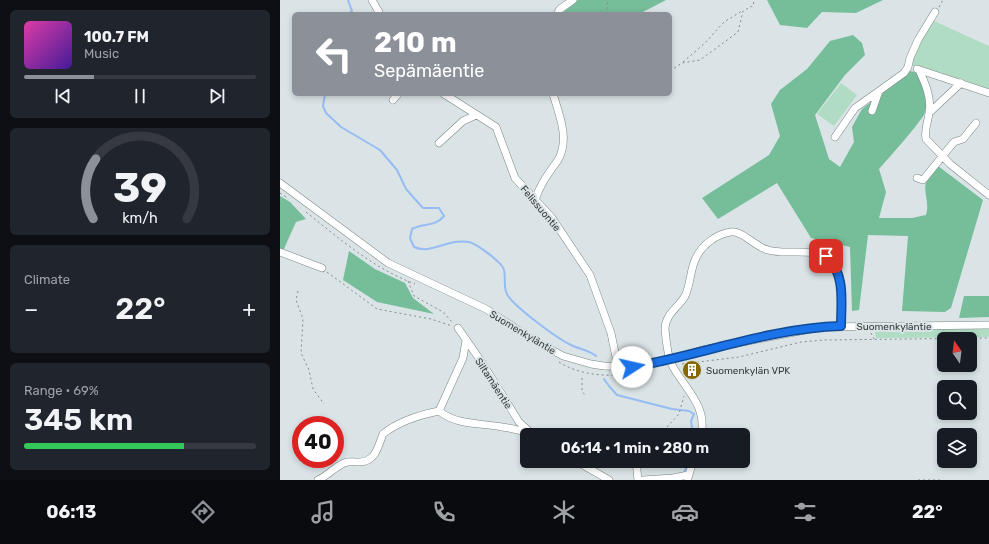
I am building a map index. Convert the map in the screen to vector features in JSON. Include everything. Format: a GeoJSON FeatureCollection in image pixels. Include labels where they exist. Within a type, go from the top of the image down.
{"type":"FeatureCollection","features":[{"type":"Feature","properties":{"kind":"street"},"geometry":{"type":"LineString","coordinates":[[372,0],[379,12]]}},
{"type":"Feature","properties":{"kind":"street"},"geometry":{"type":"LineString","coordinates":[[558,12],[573,0]]}},
{"type":"Feature","properties":{"kind":"street"},"geometry":{"type":"LineString","coordinates":[[835,137],[855,108],[904,73],[908,67],[910,58],[916,46],[935,12]]}},
{"type":"Feature","properties":{"kind":"street"},"geometry":{"type":"LineString","coordinates":[[908,67],[989,93]]}},
{"type":"Feature","properties":{"kind":"street"},"geometry":{"type":"LineString","coordinates":[[919,70],[925,83],[929,98],[930,112],[925,133],[926,139],[943,156],[989,195]]}},
{"type":"Feature","properties":{"kind":"street"},"geometry":{"type":"LineString","coordinates":[[930,112],[961,83]]}},
{"type":"Feature","properties":{"kind":"street"},"geometry":{"type":"LineString","coordinates":[[872,111],[879,91]]}},
{"type":"Feature","properties":{"kind":"street","name":"Felissuontie"},"geometry":{"type":"LineString","coordinates":[[447,96],[496,127],[515,178],[552,218],[590,275],[612,333],[618,367]]}},
{"type":"Feature","properties":{"kind":"street"},"geometry":{"type":"LineString","coordinates":[[535,200],[544,178],[559,158],[564,142],[562,122],[554,96]]}},
{"type":"Feature","properties":{"kind":"street"},"geometry":{"type":"LineString","coordinates":[[439,143],[463,122],[476,115]]}},
{"type":"Feature","properties":{"kind":"street"},"geometry":{"type":"LineString","coordinates":[[917,178],[923,180],[954,142],[963,139],[976,123]]}},
{"type":"Feature","properties":{"kind":"street","name":"Suomenkyläntie"},"geometry":{"type":"LineString","coordinates":[[280,183],[305,200],[370,251],[404,272],[486,309],[535,341],[564,356],[591,364],[632,367],[671,363],[702,350],[803,329],[841,326],[989,325]]}},
{"type":"Feature","properties":{"kind":"street"},"geometry":{"type":"LineString","coordinates":[[701,428],[702,420],[695,397],[671,363],[665,328],[670,314],[685,296],[695,259],[702,247],[716,236],[732,231],[740,233],[755,245],[768,251],[815,253],[826,256],[837,269],[840,280],[841,326]]}},
{"type":"Feature","properties":{"kind":"street"},"geometry":{"type":"LineString","coordinates":[[280,252],[322,268]]}},
{"type":"Feature","properties":{"kind":"street","name":"Siltamäentie"},"geometry":{"type":"LineString","coordinates":[[458,328],[520,422],[526,428]]}},
{"type":"Feature","properties":{"kind":"street"},"geometry":{"type":"LineString","coordinates":[[318,480],[348,461],[361,462],[372,458],[378,448],[382,434],[392,427],[405,421],[439,411],[463,358],[466,340]]}},
{"type":"Feature","properties":{"kind":"street"},"geometry":{"type":"LineString","coordinates":[[439,411],[447,417],[471,424],[503,427],[520,431]]}},
{"type":"Feature","properties":{"kind":"street"},"geometry":{"type":"LineString","coordinates":[[588,468],[609,480]]}},
{"type":"Feature","properties":{"kind":"street"},"geometry":{"type":"LineString","coordinates":[[637,468],[638,480]]}},
{"type":"Feature","properties":{"kind":"street"},"geometry":{"type":"LineString","coordinates":[[643,480],[688,478],[691,468]]}},
{"type":"Feature","properties":{"kind":"path"},"geometry":{"type":"LineString","coordinates":[[606,12],[608,0]]}},
{"type":"Feature","properties":{"kind":"path"},"geometry":{"type":"LineString","coordinates":[[672,70],[704,43],[724,22],[754,5],[753,0]]}},
{"type":"Feature","properties":{"kind":"path"},"geometry":{"type":"LineString","coordinates":[[682,62],[700,60],[738,32],[743,11]]}},
{"type":"Feature","properties":{"kind":"path"},"geometry":{"type":"LineString","coordinates":[[280,193],[289,199]]}},
{"type":"Feature","properties":{"kind":"path"},"geometry":{"type":"LineString","coordinates":[[305,210],[378,267],[420,286]]}},
{"type":"Feature","properties":{"kind":"path"},"geometry":{"type":"LineString","coordinates":[[322,268],[377,309],[431,319],[458,328]]}},
{"type":"Feature","properties":{"kind":"path"},"geometry":{"type":"LineString","coordinates":[[404,272],[414,296],[443,312],[458,328]]}},
{"type":"Feature","properties":{"kind":"path"},"geometry":{"type":"LineString","coordinates":[[298,291],[296,300],[303,319],[301,353],[309,370],[313,389],[324,404]]}},
{"type":"Feature","properties":{"kind":"path"},"geometry":{"type":"LineString","coordinates":[[671,363],[739,357],[801,342],[989,338]]}},
{"type":"Feature","properties":{"kind":"path"},"geometry":{"type":"LineString","coordinates":[[555,360],[568,368],[595,374],[615,376],[636,373]]}},
{"type":"Feature","properties":{"kind":"path"},"geometry":{"type":"LineString","coordinates":[[582,378],[582,391],[585,395]]}},
{"type":"Feature","properties":{"kind":"path"},"geometry":{"type":"LineString","coordinates":[[667,427],[678,414],[681,406]]}},
{"type":"Feature","properties":{"kind":"path"},"geometry":{"type":"LineString","coordinates":[[918,480],[942,480]]}},
{"type":"Feature","properties":{"kind":"green space"},"geometry":{"type":"Polygon","coordinates":[[[578,0],[666,0],[643,12],[563,12],[578,0]]]}},
{"type":"Feature","properties":{"kind":"green space"},"geometry":{"type":"Polygon","coordinates":[[[767,0],[883,0],[856,13],[822,12],[807,28],[780,25],[767,0]]]}},
{"type":"Feature","properties":{"kind":"green space"},"geometry":{"type":"Polygon","coordinates":[[[934,21],[989,46],[989,90],[927,69],[914,67],[912,64],[914,53],[934,21]]]}},
{"type":"Feature","properties":{"kind":"green space"},"geometry":{"type":"Polygon","coordinates":[[[853,35],[862,43],[865,55],[845,75],[815,115],[829,159],[840,167],[854,142],[852,127],[862,109],[910,71],[917,73],[919,77],[926,102],[925,112],[918,123],[879,169],[886,192],[879,218],[912,218],[926,215],[927,206],[925,186],[926,182],[938,166],[983,200],[951,308],[945,312],[902,311],[908,236],[868,235],[859,310],[852,311],[850,247],[811,238],[777,183],[718,219],[702,198],[769,155],[780,136],[771,104],[780,90],[807,69],[830,41],[853,35]]]}},
{"type":"Feature","properties":{"kind":"green space"},"geometry":{"type":"Polygon","coordinates":[[[841,83],[857,95],[834,126],[817,114],[841,83]]]}},
{"type":"Feature","properties":{"kind":"green space"},"geometry":{"type":"Polygon","coordinates":[[[280,196],[290,202],[306,219],[296,222],[283,251],[280,250],[280,196]]]}},
{"type":"Feature","properties":{"kind":"green space"},"geometry":{"type":"Polygon","coordinates":[[[349,251],[375,269],[405,283],[413,298],[434,314],[377,302],[343,280],[349,251]]]}},
{"type":"Feature","properties":{"kind":"green space"},"geometry":{"type":"Polygon","coordinates":[[[964,296],[989,296],[989,317],[959,318],[964,296]]]}},
{"type":"Feature","properties":{"kind":"green space"},"geometry":{"type":"Polygon","coordinates":[[[874,329],[989,329],[989,337],[977,337],[977,332],[937,332],[937,337],[876,338],[874,329]]]}},
{"type":"Feature","properties":{"kind":"waterway"},"geometry":{"type":"LineString","coordinates":[[348,0],[352,11],[351,12]]}},
{"type":"Feature","properties":{"kind":"waterway"},"geometry":{"type":"LineString","coordinates":[[325,96],[323,106],[326,113],[341,127],[380,150],[397,170],[406,189],[423,208],[439,208],[444,216],[437,222],[412,229],[410,238],[414,247],[427,249],[461,241],[473,243],[489,254],[503,267],[507,294],[518,306],[536,322],[565,342],[596,356]]}},
{"type":"Feature","properties":{"kind":"waterway"},"geometry":{"type":"LineString","coordinates":[[604,379],[617,395],[672,409],[689,411],[694,414],[691,421],[692,428]]}},
{"type":"Feature","properties":{"kind":"waterway"},"geometry":{"type":"LineString","coordinates":[[684,473],[686,468]]}},
{"type":"Feature","properties":{"kind":"place","name":"Suomenkylän VPK"},"geometry":{"type":"Point","coordinates":[692,370]}},
{"type":"Feature","properties":{"kind":"route"},"geometry":{"type":"LineString","coordinates":[[632,367],[670,360],[702,350],[803,329],[841,326],[840,280],[837,269],[826,256]]}}]}
